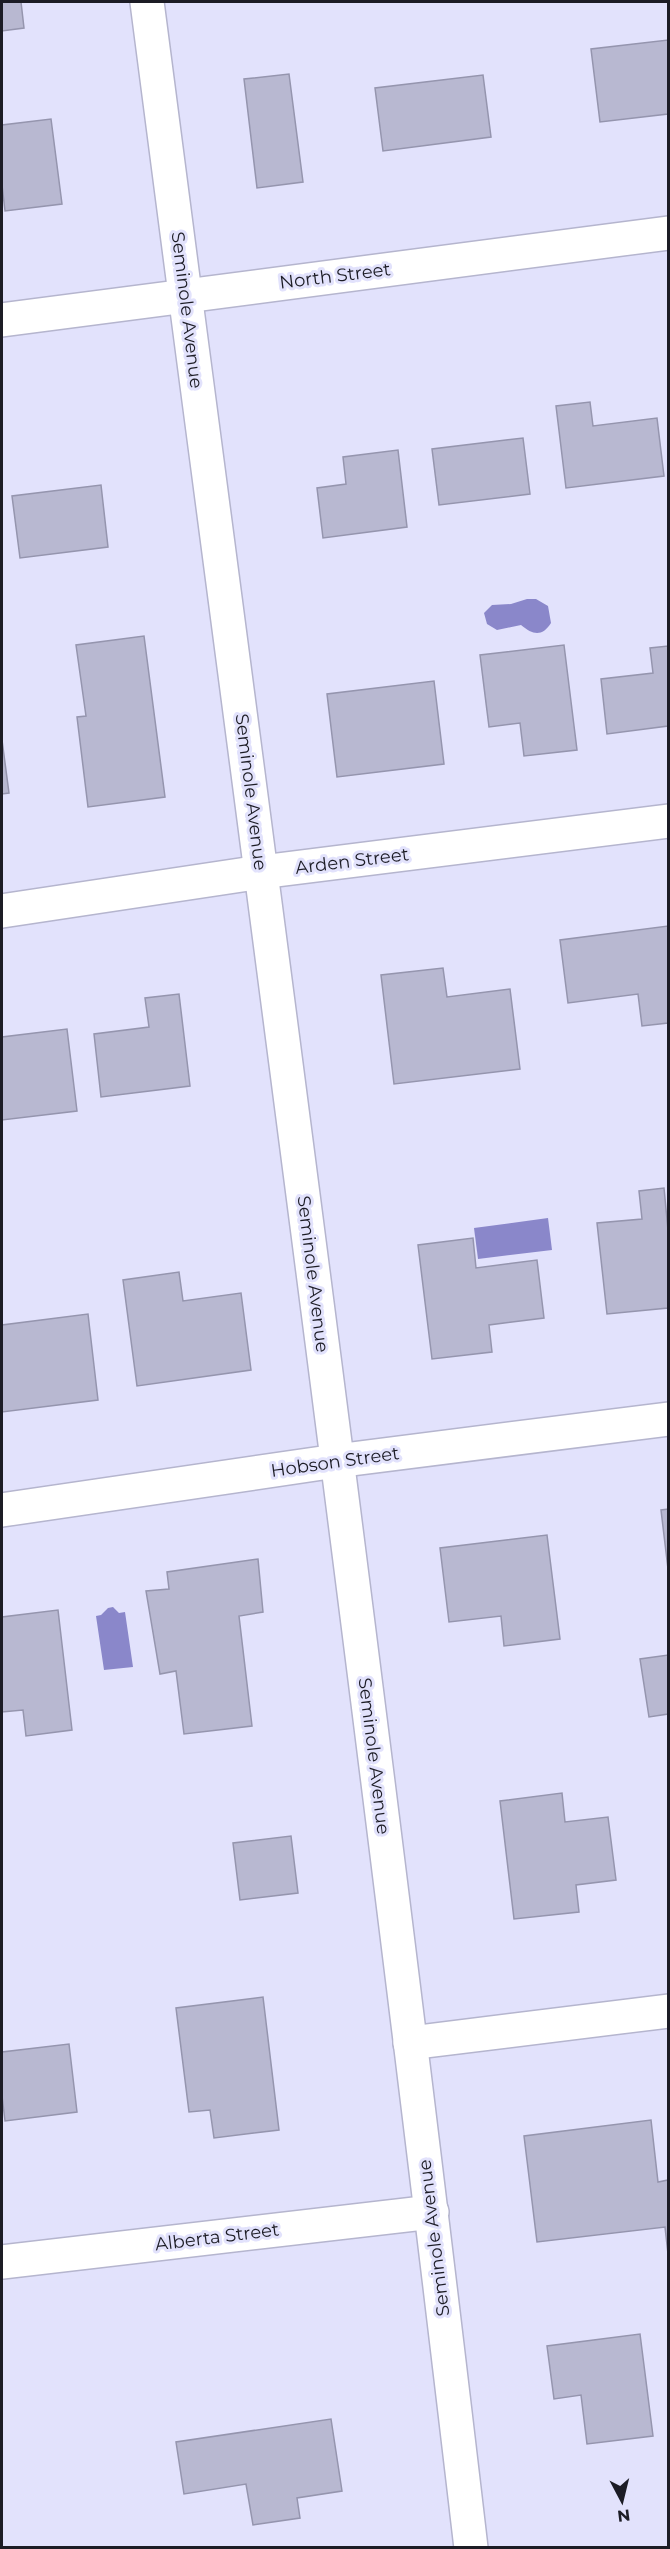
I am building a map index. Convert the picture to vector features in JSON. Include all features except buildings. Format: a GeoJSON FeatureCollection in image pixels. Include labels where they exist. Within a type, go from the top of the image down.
{"type":"FeatureCollection","features":[{"type":"Feature","properties":{"kind":"street","name":"Seminole Avenue"},"geometry":{"type":"LineString","coordinates":[[147,2],[432,2212],[471,2547]]}},
{"type":"Feature","properties":{"kind":"street","name":"North Street"},"geometry":{"type":"LineString","coordinates":[[2,320],[185,294],[669,233]]}},
{"type":"Feature","properties":{"kind":"street","name":"Arden Street"},"geometry":{"type":"LineString","coordinates":[[2,911],[261,872],[669,821]]}},
{"type":"Feature","properties":{"kind":"street","name":"Hobson Street"},"geometry":{"type":"LineString","coordinates":[[2,1510],[336,1461],[669,1419]]}},
{"type":"Feature","properties":{"kind":"street"},"geometry":{"type":"LineString","coordinates":[[410,2043],[669,2011]]}},
{"type":"Feature","properties":{"kind":"street","name":"Alberta Street"},"geometry":{"type":"LineString","coordinates":[[2,2262],[432,2212]]}},
{"type":"Feature","properties":{"kind":"shaded area"},"geometry":{"type":"Polygon","coordinates":[[[536,599],[548,606],[551,623],[544,631],[537,633],[529,631],[521,625],[497,630],[487,624],[484,613],[492,605],[511,604],[536,599]]]}},
{"type":"Feature","properties":{"kind":"shaded area"},"geometry":{"type":"Polygon","coordinates":[[[548,1218],[552,1250],[478,1259],[474,1228],[548,1218]]]}},
{"type":"Feature","properties":{"kind":"shaded area"},"geometry":{"type":"Polygon","coordinates":[[[113,1607],[119,1613],[125,1612],[133,1667],[104,1670],[96,1616],[113,1607]]]}}]}
